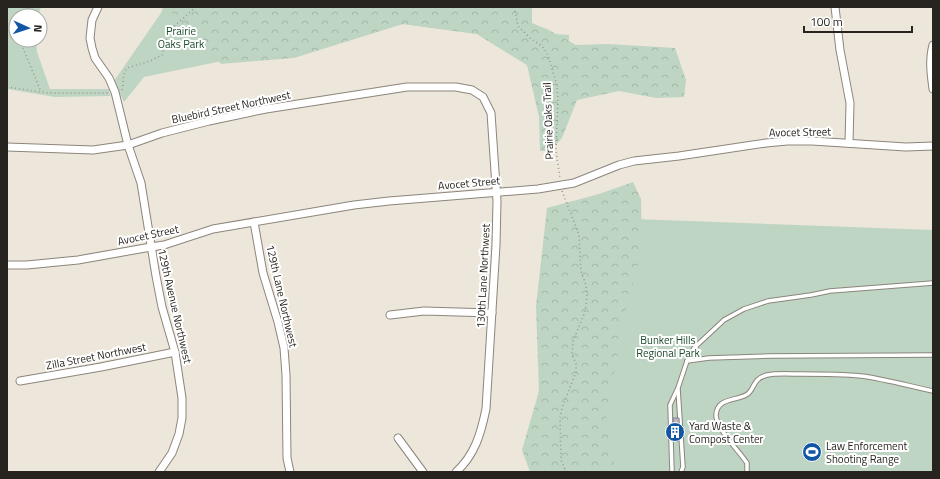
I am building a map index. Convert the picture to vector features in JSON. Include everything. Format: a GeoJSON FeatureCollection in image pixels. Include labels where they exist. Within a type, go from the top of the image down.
{"type":"FeatureCollection","features":[{"type":"Feature","properties":{"kind":"street","name":"129th Avenue Northwest"},"geometry":{"type":"LineString","coordinates":[[98,7],[92,20],[90,38],[92,48],[95,58],[109,78],[115,92],[128,145],[141,183],[162,307],[175,352],[182,398],[182,418],[178,434],[172,453],[159,472]]}},
{"type":"Feature","properties":{"kind":"street"},"geometry":{"type":"LineString","coordinates":[[835,7],[840,50],[850,103],[849,143]]}},
{"type":"Feature","properties":{"kind":"street"},"geometry":{"type":"LineString","coordinates":[[933,45],[930,69],[933,89]]}},
{"type":"Feature","properties":{"kind":"street","name":"Bluebird Street Northwest"},"geometry":{"type":"LineString","coordinates":[[7,146],[93,150],[128,145],[169,131],[266,108],[407,87],[456,87],[472,90],[483,96]]}},
{"type":"Feature","properties":{"kind":"street","name":"130th Lane Northwest"},"geometry":{"type":"LineString","coordinates":[[456,472],[470,456],[482,428],[486,409],[497,222],[491,113],[483,96]]}},
{"type":"Feature","properties":{"kind":"street","name":"Avocet Street"},"geometry":{"type":"LineString","coordinates":[[7,265],[27,265],[78,260],[164,245],[213,229],[354,205],[496,192],[538,190],[574,182],[634,161],[787,140],[906,147],[933,146]]}},
{"type":"Feature","properties":{"kind":"street","name":"129th Lane Northwest"},"geometry":{"type":"LineString","coordinates":[[254,222],[263,273],[278,322],[284,348],[286,375],[287,458],[290,472]]}},
{"type":"Feature","properties":{"kind":"street"},"geometry":{"type":"LineString","coordinates":[[390,315],[424,311],[492,313]]}},
{"type":"Feature","properties":{"kind":"street","name":"Zilla Street Northwest"},"geometry":{"type":"LineString","coordinates":[[20,381],[175,352]]}},
{"type":"Feature","properties":{"kind":"street"},"geometry":{"type":"LineString","coordinates":[[398,438],[423,472]]}},
{"type":"Feature","properties":{"kind":"lane"},"geometry":{"type":"LineString","coordinates":[[672,472],[670,405],[678,388],[687,361],[694,348],[724,320],[744,309],[768,301],[830,291],[933,283]]}},
{"type":"Feature","properties":{"kind":"lane"},"geometry":{"type":"LineString","coordinates":[[687,361],[709,358],[769,356],[933,355]]}},
{"type":"Feature","properties":{"kind":"lane"},"geometry":{"type":"LineString","coordinates":[[747,472],[747,463],[720,428],[716,415],[722,403],[747,395],[757,380],[767,375],[789,374],[861,376],[933,391]]}},
{"type":"Feature","properties":{"kind":"lane"},"geometry":{"type":"LineString","coordinates":[[678,388],[683,467],[681,472]]}},
{"type":"Feature","properties":{"kind":"path"},"geometry":{"type":"LineString","coordinates":[[7,87],[48,93],[111,93],[122,90],[124,71],[127,68],[150,61],[162,55],[167,38],[172,29],[190,14],[195,7]]}},
{"type":"Feature","properties":{"kind":"path","name":"Prairie Oaks Trail"},"geometry":{"type":"LineString","coordinates":[[514,7],[518,26],[531,39],[542,46],[548,55],[556,82],[558,96],[556,151],[560,178]]}},
{"type":"Feature","properties":{"kind":"path"},"geometry":{"type":"LineString","coordinates":[[23,48],[41,92]]}},
{"type":"Feature","properties":{"kind":"path"},"geometry":{"type":"LineString","coordinates":[[562,193],[579,235],[581,271],[587,297],[585,312],[572,346],[572,354],[576,364],[576,372],[562,408],[560,418],[562,460],[566,472]]}},
{"type":"Feature","properties":{"kind":"green space"},"geometry":{"type":"Polygon","coordinates":[[[7,7],[41,7],[8,8],[8,48],[37,48],[50,89],[109,89],[110,96],[55,97],[7,89],[7,7]]]}},
{"type":"Feature","properties":{"kind":"green space","name":"Prairie Oaks Park"},"geometry":{"type":"Polygon","coordinates":[[[163,7],[527,7],[526,32],[569,35],[566,103],[540,102],[527,65],[477,34],[403,24],[144,77],[124,102],[114,81],[161,13],[163,7]]]}},
{"type":"Feature","properties":{"kind":"green space","name":"Prairie Oaks Park"},"geometry":{"type":"Polygon","coordinates":[[[169,7],[532,7],[532,23],[549,30],[576,45],[608,44],[675,48],[686,80],[684,97],[656,98],[619,91],[577,100],[562,138],[550,151],[540,151],[539,117],[527,65],[477,34],[403,24],[294,58],[221,64],[172,13],[169,7]]]}},
{"type":"Feature","properties":{"kind":"green space"},"geometry":{"type":"Polygon","coordinates":[[[633,182],[641,199],[642,248],[625,313],[606,420],[614,456],[614,472],[530,472],[522,450],[539,391],[536,306],[547,208],[599,194],[633,182]]]}},
{"type":"Feature","properties":{"kind":"green space","name":"Bunker Hills Regional Park"},"geometry":{"type":"Polygon","coordinates":[[[551,216],[933,230],[933,472],[533,472],[551,216]]]}},
{"type":"Feature","properties":{"kind":"building"},"geometry":{"type":"Polygon","coordinates":[[[673,418],[679,418],[680,439],[675,439],[673,418]]]}},
{"type":"Feature","properties":{"kind":"place","name":"Yard Waste & Compost Center"},"geometry":{"type":"Point","coordinates":[675,432]}},
{"type":"Feature","properties":{"kind":"place","name":"Law Enforcement Shooting Range"},"geometry":{"type":"Point","coordinates":[812,452]}}]}
